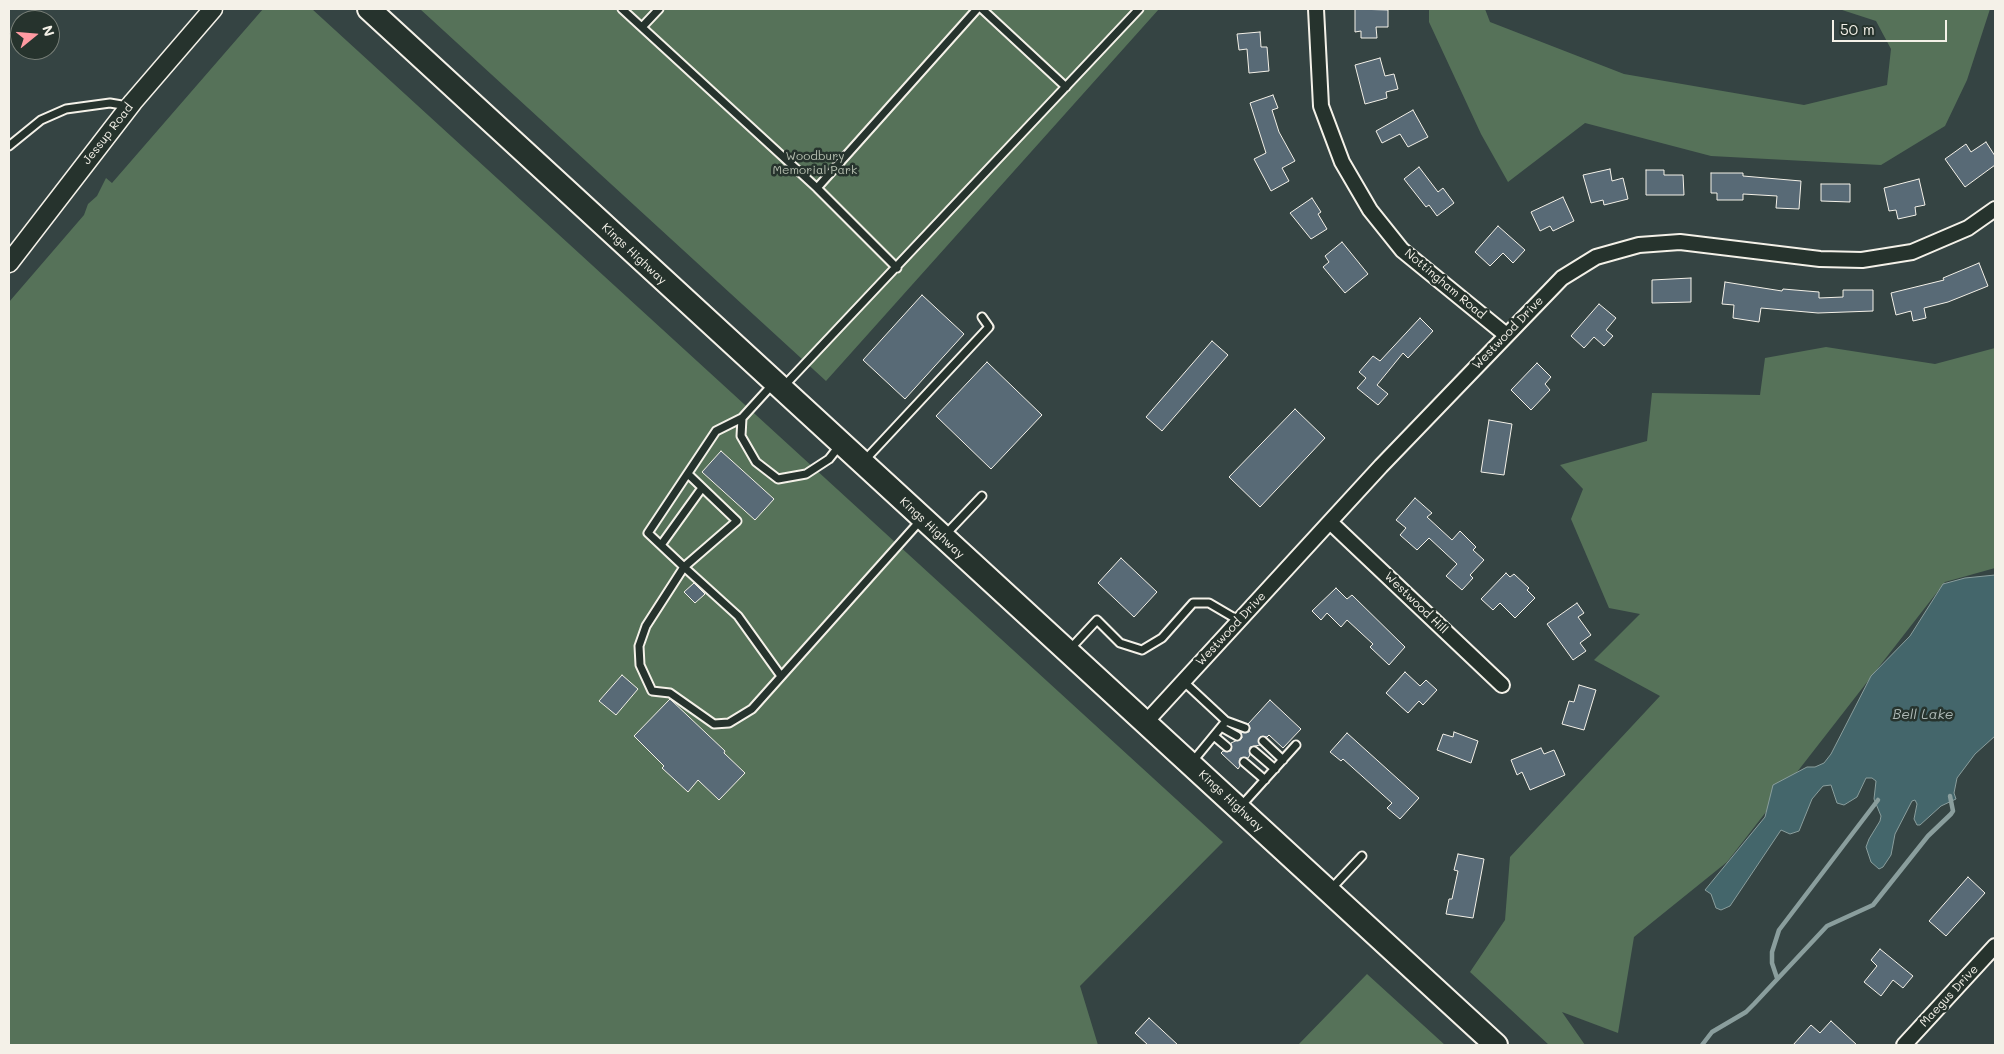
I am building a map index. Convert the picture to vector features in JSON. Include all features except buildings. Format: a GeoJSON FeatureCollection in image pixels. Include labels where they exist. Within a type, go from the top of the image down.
{"type":"FeatureCollection","features":[{"type":"Feature","properties":{"kind":"main road","name":"Kings Highway"},"geometry":{"type":"LineString","coordinates":[[369,9],[942,538],[1191,763],[1496,1045]]}},
{"type":"Feature","properties":{"kind":"street","name":"Jessup Road"},"geometry":{"type":"LineString","coordinates":[[9,263],[130,106],[212,9]]}},
{"type":"Feature","properties":{"kind":"street","name":"Nottingham Road"},"geometry":{"type":"LineString","coordinates":[[1316,9],[1321,106],[1342,162],[1370,210],[1402,250],[1505,334]]}},
{"type":"Feature","properties":{"kind":"street","name":"Westwood Drive"},"geometry":{"type":"LineString","coordinates":[[1146,722],[1238,620],[1505,334],[1562,278],[1596,258],[1639,245],[1680,242],[1820,259],[1862,260],[1912,252],[1968,228],[1995,209]]}},
{"type":"Feature","properties":{"kind":"street","name":"Westwood Hill"},"geometry":{"type":"LineString","coordinates":[[1330,522],[1502,685]]}},
{"type":"Feature","properties":{"kind":"street","name":"Maegus Drive"},"geometry":{"type":"LineString","coordinates":[[1904,1045],[1995,946]]}},
{"type":"Feature","properties":{"kind":"lane"},"geometry":{"type":"LineString","coordinates":[[622,9],[817,188],[897,268]]}},
{"type":"Feature","properties":{"kind":"lane"},"geometry":{"type":"LineString","coordinates":[[642,27],[659,9]]}},
{"type":"Feature","properties":{"kind":"lane"},"geometry":{"type":"LineString","coordinates":[[817,188],[977,9]]}},
{"type":"Feature","properties":{"kind":"lane"},"geometry":{"type":"LineString","coordinates":[[982,9],[1066,86]]}},
{"type":"Feature","properties":{"kind":"lane"},"geometry":{"type":"LineString","coordinates":[[781,676],[738,616],[648,533],[716,431],[742,418],[778,386],[897,268],[1138,9]]}},
{"type":"Feature","properties":{"kind":"lane"},"geometry":{"type":"LineString","coordinates":[[9,146],[41,120],[66,109],[110,103],[130,106]]}},
{"type":"Feature","properties":{"kind":"lane"},"geometry":{"type":"LineString","coordinates":[[862,463],[989,327],[982,317]]}},
{"type":"Feature","properties":{"kind":"lane"},"geometry":{"type":"LineString","coordinates":[[742,418],[742,436],[756,462],[778,479],[806,474],[829,459],[841,444]]}},
{"type":"Feature","properties":{"kind":"lane"},"geometry":{"type":"LineString","coordinates":[[688,474],[737,521],[684,566],[646,626],[639,646],[640,665],[652,691],[670,693],[714,724],[729,723],[752,710],[922,519]]}},
{"type":"Feature","properties":{"kind":"lane"},"geometry":{"type":"LineString","coordinates":[[661,545],[702,488]]}},
{"type":"Feature","properties":{"kind":"lane"},"geometry":{"type":"LineString","coordinates":[[942,538],[982,496]]}},
{"type":"Feature","properties":{"kind":"lane"},"geometry":{"type":"LineString","coordinates":[[1068,652],[1097,620],[1120,644],[1142,650],[1162,638],[1194,603],[1209,603],[1238,620]]}},
{"type":"Feature","properties":{"kind":"lane"},"geometry":{"type":"LineString","coordinates":[[1183,681],[1237,736]]}},
{"type":"Feature","properties":{"kind":"lane"},"geometry":{"type":"LineString","coordinates":[[1224,724],[1245,728]]}},
{"type":"Feature","properties":{"kind":"lane"},"geometry":{"type":"LineString","coordinates":[[1191,763],[1224,724]]}},
{"type":"Feature","properties":{"kind":"lane"},"geometry":{"type":"LineString","coordinates":[[1214,736],[1227,747]]}},
{"type":"Feature","properties":{"kind":"lane"},"geometry":{"type":"LineString","coordinates":[[1263,741],[1283,760]]}},
{"type":"Feature","properties":{"kind":"lane"},"geometry":{"type":"LineString","coordinates":[[1239,808],[1296,745]]}},
{"type":"Feature","properties":{"kind":"lane"},"geometry":{"type":"LineString","coordinates":[[1254,751],[1274,769]]}},
{"type":"Feature","properties":{"kind":"lane"},"geometry":{"type":"LineString","coordinates":[[1244,762],[1265,780]]}},
{"type":"Feature","properties":{"kind":"lane"},"geometry":{"type":"LineString","coordinates":[[1329,891],[1362,856]]}},
{"type":"Feature","properties":{"kind":"green space"},"geometry":{"type":"Polygon","coordinates":[[[263,9],[312,9],[1223,842],[1080,986],[1098,1045],[9,1045],[9,302],[84,215],[88,204],[97,196],[106,178],[112,183],[263,9]]]}},
{"type":"Feature","properties":{"kind":"green space","name":"Woodbury Memorial Park"},"geometry":{"type":"Polygon","coordinates":[[[420,9],[1159,9],[826,381],[420,9]]]}},
{"type":"Feature","properties":{"kind":"green space"},"geometry":{"type":"Polygon","coordinates":[[[1429,9],[1485,9],[1490,22],[1624,74],[1804,105],[1887,85],[1891,49],[1876,21],[1839,9],[1990,9],[1967,80],[1945,126],[1881,165],[1711,156],[1585,123],[1508,182],[1481,134],[1429,22],[1429,9]]]}},
{"type":"Feature","properties":{"kind":"green space"},"geometry":{"type":"Polygon","coordinates":[[[1826,347],[1935,364],[1995,348],[1995,568],[1945,582],[1727,862],[1634,937],[1618,1033],[1562,1012],[1585,1045],[1549,1045],[1470,972],[1505,920],[1510,857],[1660,696],[1594,660],[1640,614],[1609,608],[1571,519],[1583,489],[1560,465],[1647,441],[1652,393],[1760,395],[1765,358],[1826,347]]]}},
{"type":"Feature","properties":{"kind":"green space"},"geometry":{"type":"Polygon","coordinates":[[[1367,974],[1445,1045],[1298,1045],[1367,974]]]}},
{"type":"Feature","properties":{"kind":"water","name":"Bell Lake"},"geometry":{"type":"Polygon","coordinates":[[[1995,575],[1995,736],[1975,754],[1957,778],[1954,793],[1956,799],[1941,806],[1920,825],[1917,825],[1914,819],[1917,804],[1915,800],[1912,801],[1895,834],[1891,855],[1883,867],[1879,869],[1871,862],[1866,847],[1881,816],[1874,799],[1876,781],[1872,778],[1866,778],[1857,797],[1844,805],[1837,803],[1831,785],[1823,786],[1812,799],[1799,831],[1790,834],[1781,830],[1730,906],[1721,910],[1716,908],[1711,894],[1705,890],[1765,817],[1773,785],[1807,767],[1815,767],[1824,763],[1831,754],[1871,676],[1910,636],[1943,584],[1965,578],[1995,575]]]}},
{"type":"Feature","properties":{"kind":"waterway"},"geometry":{"type":"LineString","coordinates":[[1702,1045],[1712,1032],[1746,1012],[1827,926],[1873,905],[1928,836],[1951,814],[1953,811],[1950,796]]}},
{"type":"Feature","properties":{"kind":"waterway"},"geometry":{"type":"LineString","coordinates":[[1777,978],[1772,963],[1772,952],[1779,930],[1878,800]]}}]}
